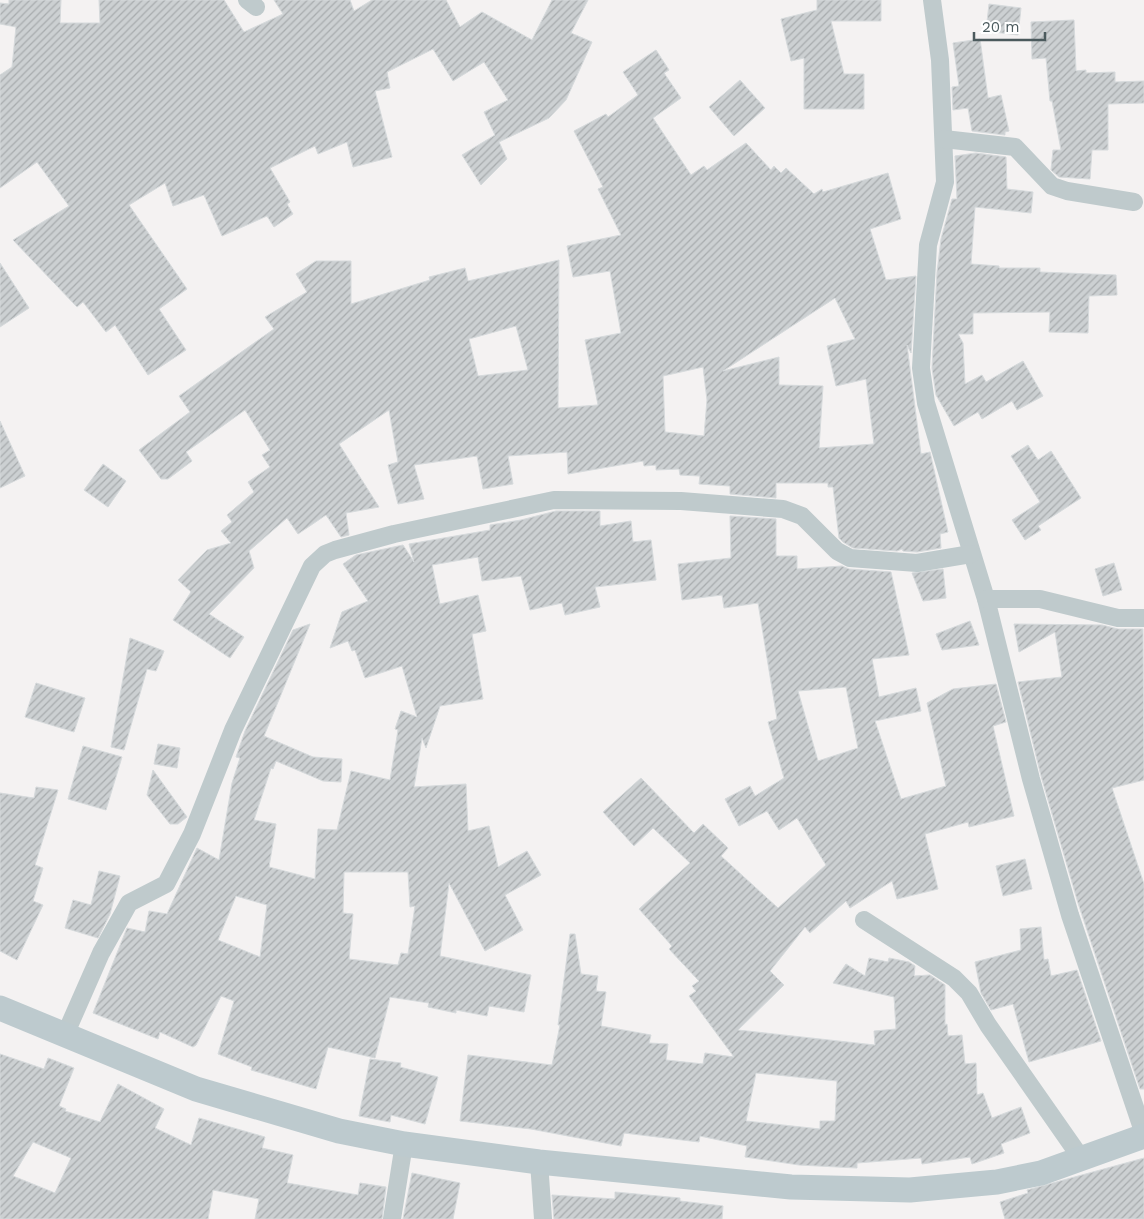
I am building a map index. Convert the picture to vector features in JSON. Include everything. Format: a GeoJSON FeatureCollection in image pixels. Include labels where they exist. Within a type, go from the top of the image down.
{"type":"FeatureCollection","features":[{"type":"Feature","properties":{"kind":"street"},"geometry":{"type":"LineString","coordinates":[[0,1008],[196,1089],[338,1131],[404,1144],[539,1162],[791,1187],[910,1190],[997,1182],[1042,1173],[1144,1135],[1068,906],[1031,779],[986,599],[926,403],[921,368],[928,245],[945,182],[940,60],[932,0]]}},
{"type":"Feature","properties":{"kind":"street"},"geometry":{"type":"LineString","coordinates":[[944,139],[1016,147],[1052,186],[1067,191],[1134,202]]}},
{"type":"Feature","properties":{"kind":"street"},"geometry":{"type":"LineString","coordinates":[[65,1035],[101,953],[129,903],[166,884],[192,834],[233,730],[312,566],[325,554],[394,534],[554,500],[635,500],[783,508],[802,516],[837,551],[850,558],[917,563],[972,554]]}},
{"type":"Feature","properties":{"kind":"street"},"geometry":{"type":"LineString","coordinates":[[986,599],[1040,599],[1118,618],[1144,618]]}},
{"type":"Feature","properties":{"kind":"street"},"geometry":{"type":"LineString","coordinates":[[864,920],[954,978],[969,993],[988,1025],[1081,1158]]}},
{"type":"Feature","properties":{"kind":"street"},"geometry":{"type":"LineString","coordinates":[[392,1219],[404,1144]]}},
{"type":"Feature","properties":{"kind":"street"},"geometry":{"type":"LineString","coordinates":[[539,1162],[543,1219]]}},
{"type":"Feature","properties":{"kind":"building"},"geometry":{"type":"Polygon","coordinates":[[[9,0],[61,0],[60,23],[100,23],[99,0],[224,0],[244,32],[283,14],[274,0],[350,0],[354,11],[372,0],[446,0],[460,27],[482,12],[532,40],[552,0],[588,0],[571,33],[592,42],[566,100],[549,118],[499,142],[507,159],[481,185],[462,155],[495,135],[484,112],[508,100],[484,62],[453,81],[433,49],[387,72],[390,88],[375,91],[392,157],[353,167],[347,142],[318,154],[315,146],[270,168],[290,202],[287,204],[293,214],[274,227],[267,216],[222,236],[204,195],[173,206],[165,183],[129,205],[187,289],[159,309],[186,350],[148,375],[115,325],[106,332],[83,302],[77,307],[13,240],[69,206],[37,162],[0,188],[0,75],[12,67],[16,27],[0,24],[0,3],[9,4],[9,0]]]}},
{"type":"Feature","properties":{"kind":"building"},"geometry":{"type":"Polygon","coordinates":[[[817,0],[881,0],[881,21],[831,21],[844,74],[864,74],[864,109],[804,109],[804,58],[791,61],[781,19],[817,10],[817,0]]]}},
{"type":"Feature","properties":{"kind":"building"},"geometry":{"type":"Polygon","coordinates":[[[989,4],[1021,8],[1018,35],[986,31],[989,4]]]}},
{"type":"Feature","properties":{"kind":"building"},"geometry":{"type":"Polygon","coordinates":[[[1074,20],[1076,71],[1086,70],[1086,73],[1115,72],[1115,82],[1144,81],[1144,103],[1108,104],[1108,150],[1092,150],[1090,179],[1059,177],[1051,170],[1053,150],[1061,150],[1052,101],[1050,101],[1046,58],[1032,59],[1031,22],[1074,20]]]}},
{"type":"Feature","properties":{"kind":"building"},"geometry":{"type":"Polygon","coordinates":[[[980,39],[988,98],[1001,95],[1009,131],[1005,132],[1005,135],[972,131],[968,108],[953,110],[952,87],[959,86],[953,43],[980,39]]]}},
{"type":"Feature","properties":{"kind":"building"},"geometry":{"type":"Polygon","coordinates":[[[656,50],[669,70],[664,73],[681,98],[653,118],[691,175],[704,166],[707,170],[746,143],[771,170],[774,166],[781,173],[786,168],[814,194],[822,189],[823,192],[888,173],[901,219],[870,229],[886,280],[916,276],[911,353],[907,345],[921,454],[930,452],[948,532],[940,534],[941,548],[917,552],[903,551],[902,549],[897,551],[853,548],[839,538],[833,487],[828,487],[828,483],[776,483],[776,498],[730,494],[730,486],[699,484],[700,476],[680,475],[679,469],[656,470],[656,465],[644,466],[643,461],[568,474],[567,452],[508,456],[513,484],[483,489],[477,456],[414,465],[424,499],[398,504],[388,465],[398,462],[389,410],[339,444],[379,507],[346,513],[349,535],[341,537],[326,515],[298,534],[287,518],[249,551],[254,568],[209,614],[244,637],[230,658],[173,620],[191,592],[178,580],[207,550],[231,543],[221,531],[232,522],[227,515],[254,492],[248,482],[270,467],[262,455],[270,450],[245,410],[186,452],[192,461],[168,479],[161,479],[139,450],[190,412],[179,396],[274,329],[265,317],[307,292],[296,274],[316,261],[351,261],[351,304],[430,280],[429,277],[465,268],[468,281],[559,260],[558,408],[598,405],[585,340],[621,333],[610,271],[573,277],[567,246],[621,235],[598,189],[603,187],[574,131],[606,114],[608,117],[638,95],[623,72],[656,50]],[[835,298],[723,371],[779,357],[779,385],[823,386],[819,448],[874,444],[866,379],[836,386],[827,346],[855,339],[835,298]],[[516,326],[469,339],[478,376],[528,370],[516,326]],[[703,367],[663,376],[665,432],[704,436],[707,400],[703,367]]]}},
{"type":"Feature","properties":{"kind":"building"},"geometry":{"type":"Polygon","coordinates":[[[740,80],[765,108],[734,136],[709,107],[740,80]]]}},
{"type":"Feature","properties":{"kind":"building"},"geometry":{"type":"Polygon","coordinates":[[[976,153],[1006,157],[1007,189],[1033,192],[1031,213],[975,207],[971,264],[999,266],[999,268],[1040,268],[1040,272],[1116,275],[1117,295],[1089,296],[1088,333],[1049,332],[1050,312],[973,313],[973,334],[958,334],[963,343],[965,384],[982,375],[986,382],[1023,361],[1043,396],[1017,410],[1012,401],[982,419],[978,412],[954,426],[936,395],[932,368],[937,272],[941,239],[952,199],[957,199],[955,156],[976,153]]]}},
{"type":"Feature","properties":{"kind":"building"},"geometry":{"type":"Polygon","coordinates":[[[0,263],[29,308],[0,327],[0,263]]]}},
{"type":"Feature","properties":{"kind":"building"},"geometry":{"type":"Polygon","coordinates":[[[0,421],[25,476],[0,488],[0,421]]]}},
{"type":"Feature","properties":{"kind":"building"},"geometry":{"type":"Polygon","coordinates":[[[1028,445],[1038,460],[1051,451],[1081,498],[1038,526],[1041,530],[1025,540],[1012,520],[1040,502],[1011,456],[1028,445]]]}},
{"type":"Feature","properties":{"kind":"building"},"geometry":{"type":"Polygon","coordinates":[[[103,464],[126,481],[108,507],[84,490],[103,464]]]}},
{"type":"Feature","properties":{"kind":"building"},"geometry":{"type":"Polygon","coordinates":[[[556,511],[600,511],[600,526],[631,521],[633,542],[651,540],[656,580],[595,587],[600,607],[565,615],[562,603],[530,610],[521,576],[482,581],[478,557],[432,565],[440,604],[478,595],[486,631],[472,634],[483,699],[440,706],[426,748],[422,738],[414,787],[466,784],[468,831],[489,826],[498,867],[527,851],[541,875],[505,895],[523,930],[485,951],[449,883],[440,956],[531,975],[524,1012],[489,1006],[487,1016],[456,1010],[456,1013],[428,1007],[429,1003],[390,997],[375,1058],[328,1047],[316,1089],[251,1070],[252,1067],[218,1054],[234,1001],[221,996],[196,1045],[193,1047],[160,1032],[158,1039],[93,1013],[127,928],[145,932],[149,911],[167,914],[197,848],[219,860],[232,783],[240,758],[236,757],[245,731],[293,630],[310,624],[264,736],[313,757],[342,759],[341,782],[323,781],[276,761],[273,769],[271,768],[254,820],[276,824],[269,867],[315,879],[318,829],[337,830],[351,771],[390,780],[398,730],[395,729],[401,711],[417,717],[402,666],[365,678],[355,650],[352,651],[348,641],[330,648],[342,612],[368,601],[343,564],[356,555],[403,545],[414,562],[409,544],[490,530],[490,525],[521,520],[556,511]],[[344,872],[343,913],[353,914],[349,959],[398,965],[401,953],[408,954],[415,906],[410,907],[408,872],[344,872]],[[236,896],[218,940],[260,957],[267,905],[236,896]]]}},
{"type":"Feature","properties":{"kind":"building"},"geometry":{"type":"Polygon","coordinates":[[[730,516],[776,519],[776,556],[797,556],[797,569],[842,566],[849,569],[891,572],[909,655],[872,659],[879,697],[916,688],[921,711],[875,721],[901,799],[946,786],[927,703],[953,689],[996,684],[1006,722],[993,726],[1014,816],[969,827],[968,822],[925,834],[938,889],[897,899],[892,881],[850,908],[846,901],[810,933],[805,927],[770,971],[784,985],[738,1030],[875,1045],[874,1031],[896,1029],[894,997],[833,983],[846,964],[865,976],[869,958],[888,962],[889,958],[909,962],[915,966],[914,976],[930,975],[945,985],[945,1025],[947,1024],[948,1036],[962,1035],[965,1064],[976,1063],[977,1095],[983,1093],[992,1118],[1021,1107],[1030,1133],[1001,1144],[1004,1153],[972,1164],[970,1157],[922,1164],[921,1158],[857,1163],[857,1168],[799,1165],[745,1157],[747,1146],[700,1136],[699,1142],[624,1133],[621,1146],[531,1129],[460,1121],[468,1055],[552,1065],[560,1025],[558,1025],[570,934],[575,934],[581,974],[598,976],[596,991],[606,992],[601,1026],[651,1035],[649,1043],[668,1044],[666,1060],[703,1064],[705,1053],[734,1057],[689,996],[696,991],[692,986],[699,981],[669,949],[672,946],[639,909],[690,863],[653,828],[634,846],[603,812],[641,778],[694,833],[703,824],[728,848],[721,856],[778,908],[826,865],[797,818],[779,830],[767,811],[739,826],[725,799],[750,786],[755,796],[784,778],[768,722],[777,719],[758,603],[724,608],[722,595],[682,600],[678,564],[731,558],[730,516]],[[846,687],[798,691],[818,761],[858,748],[846,687]],[[756,1073],[746,1121],[820,1129],[820,1121],[835,1121],[837,1081],[756,1073]]]}},
{"type":"Feature","properties":{"kind":"building"},"geometry":{"type":"Polygon","coordinates":[[[1114,563],[1122,590],[1103,596],[1095,569],[1114,563]]]}},
{"type":"Feature","properties":{"kind":"building"},"geometry":{"type":"Polygon","coordinates":[[[943,569],[946,598],[923,601],[912,573],[943,569]]]}},
{"type":"Feature","properties":{"kind":"building"},"geometry":{"type":"Polygon","coordinates":[[[970,621],[979,645],[942,650],[936,634],[970,621]]]}},
{"type":"Feature","properties":{"kind":"building"},"geometry":{"type":"Polygon","coordinates":[[[1014,624],[1102,625],[1118,629],[1143,629],[1144,780],[1112,788],[1144,884],[1144,1089],[1140,1089],[1078,903],[1041,776],[1018,682],[1062,677],[1055,632],[1019,652],[1014,624]]]}},
{"type":"Feature","properties":{"kind":"building"},"geometry":{"type":"Polygon","coordinates":[[[130,638],[164,651],[156,671],[147,669],[124,750],[111,747],[130,638]]]}},
{"type":"Feature","properties":{"kind":"building"},"geometry":{"type":"Polygon","coordinates":[[[36,683],[85,698],[74,732],[25,717],[36,683]]]}},
{"type":"Feature","properties":{"kind":"building"},"geometry":{"type":"Polygon","coordinates":[[[158,744],[180,748],[177,768],[154,764],[158,744]]]}},
{"type":"Feature","properties":{"kind":"building"},"geometry":{"type":"Polygon","coordinates":[[[83,746],[122,757],[106,810],[68,799],[83,746]]]}},
{"type":"Feature","properties":{"kind":"building"},"geometry":{"type":"Polygon","coordinates":[[[153,770],[187,817],[178,824],[170,824],[147,795],[153,770]]]}},
{"type":"Feature","properties":{"kind":"building"},"geometry":{"type":"Polygon","coordinates":[[[36,787],[58,790],[35,865],[43,868],[33,901],[43,905],[17,960],[0,951],[0,793],[34,798],[36,787]]]}},
{"type":"Feature","properties":{"kind":"building"},"geometry":{"type":"Polygon","coordinates":[[[1025,859],[1032,889],[1003,896],[996,866],[1025,859]]]}},
{"type":"Feature","properties":{"kind":"building"},"geometry":{"type":"Polygon","coordinates":[[[99,871],[120,876],[110,914],[98,938],[65,928],[73,900],[91,905],[99,871]]]}},
{"type":"Feature","properties":{"kind":"building"},"geometry":{"type":"Polygon","coordinates":[[[1041,927],[1044,960],[1048,959],[1051,976],[1077,970],[1101,1041],[1029,1062],[1013,1004],[991,1010],[981,993],[975,962],[1021,950],[1020,929],[1041,927]]]}},
{"type":"Feature","properties":{"kind":"building"},"geometry":{"type":"Polygon","coordinates":[[[0,1054],[44,1069],[48,1058],[74,1068],[59,1106],[66,1109],[65,1111],[100,1122],[118,1084],[164,1109],[155,1128],[191,1145],[199,1118],[265,1137],[262,1148],[293,1155],[287,1183],[358,1195],[360,1183],[386,1187],[382,1219],[255,1219],[259,1199],[213,1190],[208,1219],[0,1219],[0,1054]],[[33,1142],[13,1176],[55,1193],[71,1158],[33,1142]]]}},
{"type":"Feature","properties":{"kind":"building"},"geometry":{"type":"Polygon","coordinates":[[[370,1059],[401,1063],[400,1067],[438,1077],[425,1124],[391,1115],[390,1122],[359,1116],[370,1059]]]}},
{"type":"Feature","properties":{"kind":"building"},"geometry":{"type":"Polygon","coordinates":[[[1144,1158],[1144,1219],[1005,1219],[1000,1202],[1028,1193],[1027,1190],[1144,1158]]]}},
{"type":"Feature","properties":{"kind":"building"},"geometry":{"type":"Polygon","coordinates":[[[412,1173],[460,1183],[453,1219],[403,1219],[412,1173]]]}},
{"type":"Feature","properties":{"kind":"building"},"geometry":{"type":"Polygon","coordinates":[[[615,1192],[680,1198],[680,1201],[723,1206],[722,1219],[554,1219],[552,1195],[615,1199],[615,1192]]]}}]}
